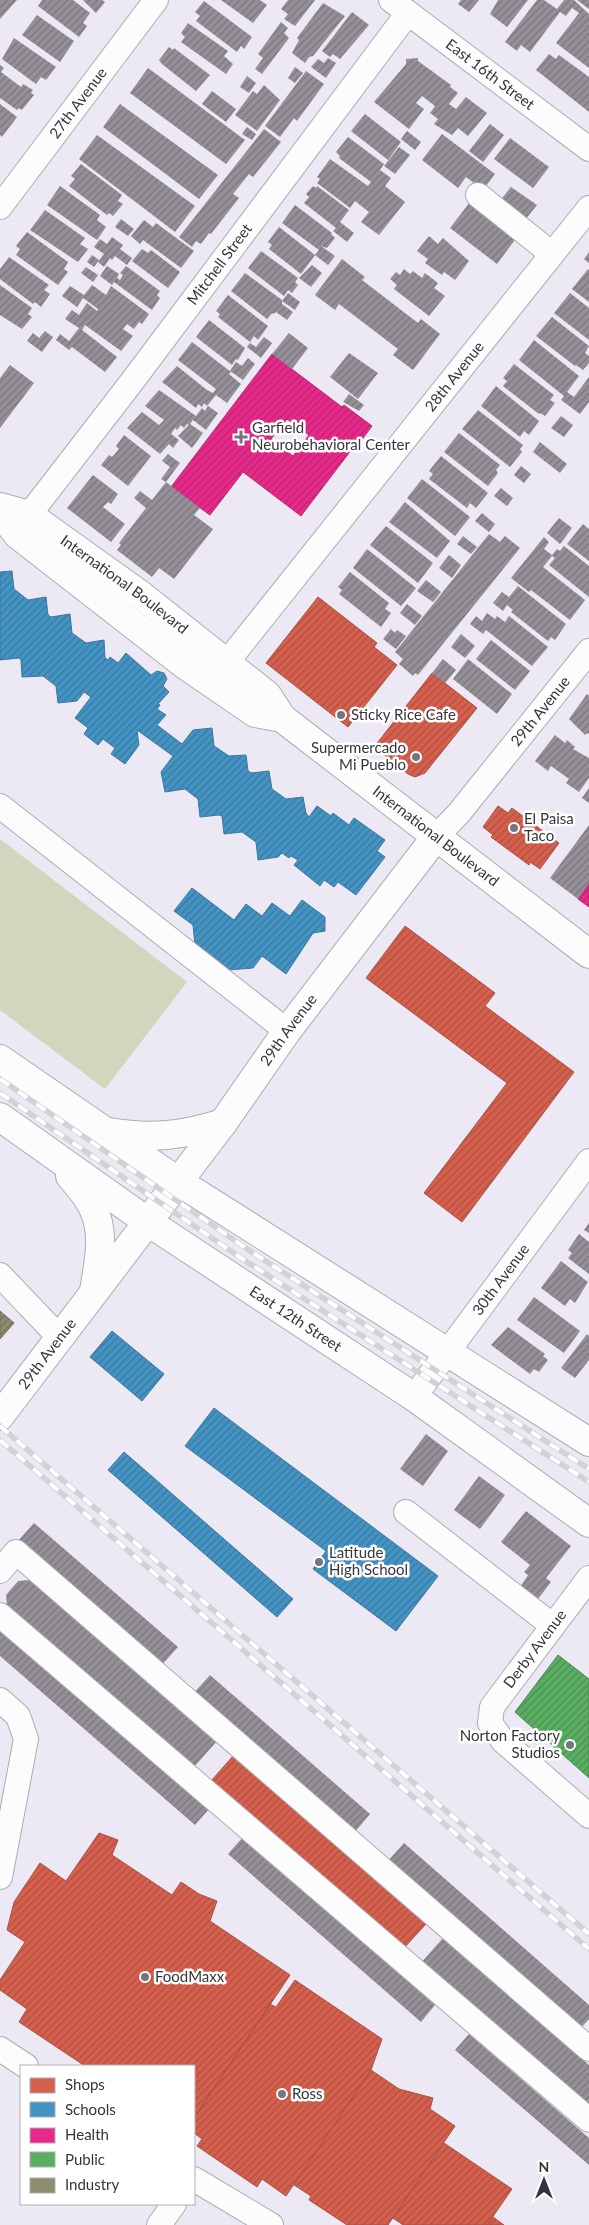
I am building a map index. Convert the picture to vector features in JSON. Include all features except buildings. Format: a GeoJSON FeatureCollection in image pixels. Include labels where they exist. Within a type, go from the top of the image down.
{"type":"FeatureCollection","features":[{"type":"Feature","properties":{"kind":"main road","name":"International Boulevard"},"geometry":{"type":"LineString","coordinates":[[0,507],[29,515],[135,590],[267,695],[282,718],[435,838],[589,954]]}},
{"type":"Feature","properties":{"kind":"main road","name":"International Boulevard"},"geometry":{"type":"LineString","coordinates":[[0,512],[18,535],[185,665],[254,713],[282,718]]}},
{"type":"Feature","properties":{"kind":"main road","name":"29th Avenue"},"geometry":{"type":"LineString","coordinates":[[0,1416],[179,1182],[287,1031],[435,838]]}},
{"type":"Feature","properties":{"kind":"main road"},"geometry":{"type":"LineString","coordinates":[[0,1059],[179,1182],[589,1442]]}},
{"type":"Feature","properties":{"kind":"main road","name":"East 12th Street"},"geometry":{"type":"LineString","coordinates":[[0,1118],[148,1222],[414,1397],[589,1523]]}},
{"type":"Feature","properties":{"kind":"main road"},"geometry":{"type":"LineString","coordinates":[[105,1131],[137,1137],[171,1136],[223,1123]]}},
{"type":"Feature","properties":{"kind":"main road"},"geometry":{"type":"LineString","coordinates":[[54,1155],[93,1206],[100,1226],[101,1245],[94,1294]]}},
{"type":"Feature","properties":{"kind":"street","name":"27th Avenue"},"geometry":{"type":"LineString","coordinates":[[0,207],[156,0]]}},
{"type":"Feature","properties":{"kind":"street","name":"East 16th Street"},"geometry":{"type":"LineString","coordinates":[[399,6],[589,148]]}},
{"type":"Feature","properties":{"kind":"street","name":"Mitchell Street"},"geometry":{"type":"LineString","coordinates":[[29,515],[134,379],[399,6]]}},
{"type":"Feature","properties":{"kind":"street"},"geometry":{"type":"LineString","coordinates":[[478,195],[552,254]]}},
{"type":"Feature","properties":{"kind":"street","name":"28th Avenue"},"geometry":{"type":"LineString","coordinates":[[227,662],[589,208]]}},
{"type":"Feature","properties":{"kind":"street","name":"29th Avenue"},"geometry":{"type":"LineString","coordinates":[[435,838],[459,813],[589,651]]}},
{"type":"Feature","properties":{"kind":"street"},"geometry":{"type":"LineString","coordinates":[[0,806],[287,1031]]}},
{"type":"Feature","properties":{"kind":"street","name":"30th Avenue"},"geometry":{"type":"LineString","coordinates":[[414,1397],[589,1161]]}},
{"type":"Feature","properties":{"kind":"street"},"geometry":{"type":"LineString","coordinates":[[0,1275],[60,1338]]}},
{"type":"Feature","properties":{"kind":"street"},"geometry":{"type":"LineString","coordinates":[[406,1512],[553,1626]]}},
{"type":"Feature","properties":{"kind":"street"},"geometry":{"type":"LineString","coordinates":[[0,1571],[16,1552],[589,2049]]}},
{"type":"Feature","properties":{"kind":"street","name":"Derby Avenue"},"geometry":{"type":"LineString","coordinates":[[589,1578],[492,1707],[490,1723],[503,1741],[589,1816]]}},
{"type":"Feature","properties":{"kind":"street"},"geometry":{"type":"LineString","coordinates":[[0,1614],[589,2120]]}},
{"type":"Feature","properties":{"kind":"street"},"geometry":{"type":"LineString","coordinates":[[0,1700],[18,1716],[26,1739],[0,1877]]}},
{"type":"Feature","properties":{"kind":"street"},"geometry":{"type":"LineString","coordinates":[[0,2049],[24,2065]]}},
{"type":"Feature","properties":{"kind":"street"},"geometry":{"type":"LineString","coordinates":[[195,2180],[271,2225]]}},
{"type":"Feature","properties":{"kind":"street"},"geometry":{"type":"LineString","coordinates":[[159,2225],[173,2205]]}},
{"type":"Feature","properties":{"kind":"green space"},"geometry":{"type":"Polygon","coordinates":[[[0,839],[187,982],[105,1089],[0,1010],[0,839]]]}},
{"type":"Feature","properties":{"kind":"railway"},"geometry":{"type":"LineString","coordinates":[[0,1079],[247,1249],[589,1469]]}},
{"type":"Feature","properties":{"kind":"railway"},"geometry":{"type":"LineString","coordinates":[[0,1093],[241,1258],[589,1482]]}},
{"type":"Feature","properties":{"kind":"railway"},"geometry":{"type":"LineString","coordinates":[[0,1426],[589,1934]]}},
{"type":"Feature","properties":{"kind":"railway"},"geometry":{"type":"LineString","coordinates":[[0,1440],[589,1949]]}},
{"type":"Feature","properties":{"kind":"place","name":"Garfield Neurobehavioral Center"},"geometry":{"type":"Point","coordinates":[241,437]}},
{"type":"Feature","properties":{"kind":"place","name":"Sticky Rice Cafe"},"geometry":{"type":"Point","coordinates":[341,715]}},
{"type":"Feature","properties":{"kind":"place","name":"Supermercado Mi Pueblo"},"geometry":{"type":"Point","coordinates":[416,757]}},
{"type":"Feature","properties":{"kind":"place","name":"El Paisa Taco"},"geometry":{"type":"Point","coordinates":[514,828]}},
{"type":"Feature","properties":{"kind":"place","name":"Latitude High School"},"geometry":{"type":"Point","coordinates":[319,1562]}},
{"type":"Feature","properties":{"kind":"place","name":"Norton Factory Studios"},"geometry":{"type":"Point","coordinates":[570,1745]}},
{"type":"Feature","properties":{"kind":"place","name":"FoodMaxx"},"geometry":{"type":"Point","coordinates":[145,1977]}},
{"type":"Feature","properties":{"kind":"place","name":"Ross"},"geometry":{"type":"Point","coordinates":[282,2094]}}]}
